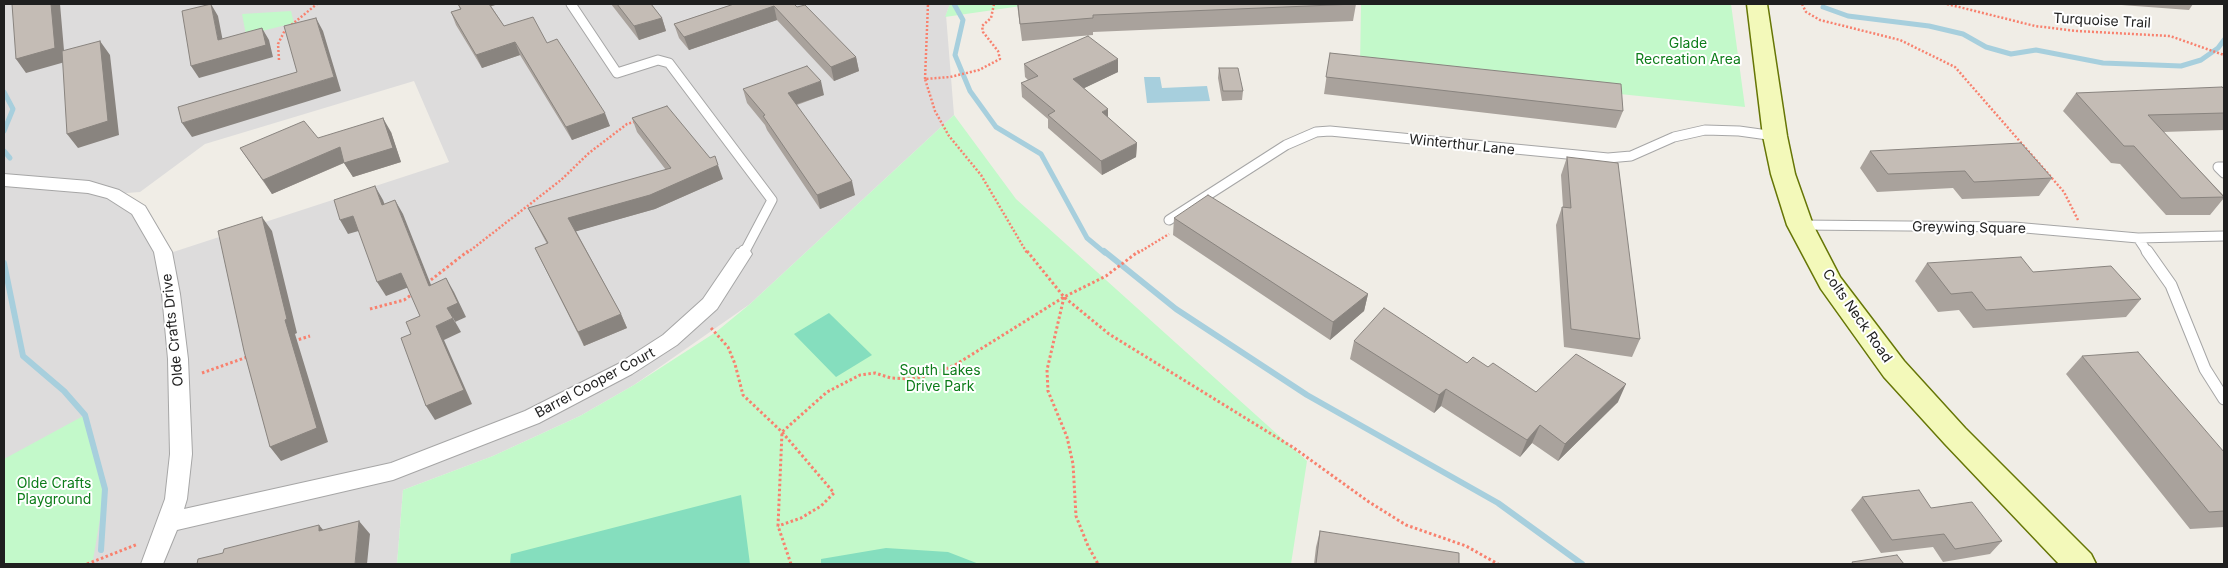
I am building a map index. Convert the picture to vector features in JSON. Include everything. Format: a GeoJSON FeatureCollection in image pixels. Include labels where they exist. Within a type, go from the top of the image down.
{"type":"FeatureCollection","features":[{"type":"Feature","properties":{"kind":"street","name":"Colts Neck Road"},"geometry":{"type":"LineString","coordinates":[[1757,4],[1775,136],[1783,174],[1800,225],[1834,288],[1894,369],[1955,436],[2080,564]]}},
{"type":"Feature","properties":{"kind":"street","name":"Olde Crafts Drive"},"geometry":{"type":"LineString","coordinates":[[4,180],[73,185],[114,194],[139,210],[163,252],[171,294],[178,359],[181,454],[176,499],[152,564]]}},
{"type":"Feature","properties":{"kind":"street","name":"Barrel Cooper Court"},"geometry":{"type":"LineString","coordinates":[[169,522],[393,471],[532,417],[625,369],[670,340],[710,304],[743,254]]}},
{"type":"Feature","properties":{"kind":"lane","name":"Barrel Cooper Court"},"geometry":{"type":"LineString","coordinates":[[571,4],[617,73],[658,60],[669,63],[772,200],[743,254]]}},
{"type":"Feature","properties":{"kind":"lane","name":"Winterthur Lane"},"geometry":{"type":"LineString","coordinates":[[1169,220],[1286,145],[1316,132],[1330,131],[1608,158],[1631,156],[1674,137],[1706,130],[1739,131],[1775,136]]}},
{"type":"Feature","properties":{"kind":"lane"},"geometry":{"type":"LineString","coordinates":[[2224,167],[2218,167],[2224,174]]}},
{"type":"Feature","properties":{"kind":"lane","name":"Greywing Square"},"geometry":{"type":"LineString","coordinates":[[1800,225],[2014,227],[2138,238],[2224,236]]}},
{"type":"Feature","properties":{"kind":"lane"},"geometry":{"type":"LineString","coordinates":[[2138,238],[2171,285],[2182,307],[2204,368],[2224,399]]}},
{"type":"Feature","properties":{"kind":"path"},"geometry":{"type":"LineString","coordinates":[[310,4],[310,9]]}},
{"type":"Feature","properties":{"kind":"path"},"geometry":{"type":"LineString","coordinates":[[279,60],[278,44],[285,30],[317,4]]}},
{"type":"Feature","properties":{"kind":"path"},"geometry":{"type":"LineString","coordinates":[[928,4],[925,79],[935,111],[949,136],[981,175],[1030,257],[1064,297],[1109,334],[1294,448],[1369,502],[1406,524],[1466,546],[1498,564]]}},
{"type":"Feature","properties":{"kind":"path"},"geometry":{"type":"LineString","coordinates":[[925,79],[950,77],[980,70],[1000,59],[998,51],[983,32],[982,26],[991,18],[994,4]]}},
{"type":"Feature","properties":{"kind":"path"},"geometry":{"type":"LineString","coordinates":[[1802,4],[1806,12],[1820,20],[1900,40],[1955,67],[2064,192],[2075,211],[2079,224],[2079,233]]}},
{"type":"Feature","properties":{"kind":"path","name":"Turquoise Trail"},"geometry":{"type":"LineString","coordinates":[[1947,4],[2035,26],[2099,32],[2150,33],[2170,36],[2223,54]]}},
{"type":"Feature","properties":{"kind":"path"},"geometry":{"type":"LineString","coordinates":[[370,309],[404,300],[472,251],[561,180],[589,153],[627,124],[645,118]]}},
{"type":"Feature","properties":{"kind":"path"},"geometry":{"type":"LineString","coordinates":[[791,564],[778,526],[782,432],[827,392],[860,375],[875,373],[891,378],[910,379],[931,375],[955,365],[1064,297],[1115,270],[1162,239]]}},
{"type":"Feature","properties":{"kind":"path"},"geometry":{"type":"LineString","coordinates":[[1064,297],[1047,370],[1048,391],[1067,437],[1071,455],[1076,516],[1088,546],[1098,564]]}},
{"type":"Feature","properties":{"kind":"path"},"geometry":{"type":"LineString","coordinates":[[711,328],[728,347],[744,395],[782,432],[834,493],[821,506],[801,518],[778,526]]}},
{"type":"Feature","properties":{"kind":"path"},"geometry":{"type":"LineString","coordinates":[[292,342],[310,336]]}},
{"type":"Feature","properties":{"kind":"path"},"geometry":{"type":"LineString","coordinates":[[202,373],[256,354]]}},
{"type":"Feature","properties":{"kind":"path"},"geometry":{"type":"LineString","coordinates":[[87,564],[138,544]]}},
{"type":"Feature","properties":{"kind":"shaded area"},"geometry":{"type":"Polygon","coordinates":[[[4,4],[950,4],[946,15],[954,115],[750,304],[634,385],[580,416],[493,456],[403,490],[397,564],[4,564],[4,4]],[[414,81],[205,144],[140,192],[114,194],[156,238],[164,255],[449,162],[414,81]]]}},
{"type":"Feature","properties":{"kind":"green space"},"geometry":{"type":"Polygon","coordinates":[[[950,4],[1035,4],[945,17],[950,4]]]}},
{"type":"Feature","properties":{"kind":"green space","name":"Glade Recreation Area"},"geometry":{"type":"Polygon","coordinates":[[[1361,4],[1731,4],[1745,107],[1360,67],[1361,4]]]}},
{"type":"Feature","properties":{"kind":"green space"},"geometry":{"type":"Polygon","coordinates":[[[291,11],[294,23],[246,35],[242,14],[291,11]]]}},
{"type":"Feature","properties":{"kind":"green space","name":"South Lakes Drive Park"},"geometry":{"type":"Polygon","coordinates":[[[954,115],[1016,199],[1307,461],[1291,564],[397,564],[403,490],[493,456],[580,416],[634,385],[716,332],[750,304],[954,115]]]}},
{"type":"Feature","properties":{"kind":"green space"},"geometry":{"type":"Polygon","coordinates":[[[829,313],[872,355],[836,377],[794,334],[829,313]]]}},
{"type":"Feature","properties":{"kind":"green space","name":"Olde Crafts Playground"},"geometry":{"type":"Polygon","coordinates":[[[85,415],[105,489],[93,560],[87,564],[4,564],[4,459],[85,415]]]}},
{"type":"Feature","properties":{"kind":"green space"},"geometry":{"type":"Polygon","coordinates":[[[741,495],[750,564],[510,564],[511,554],[741,495]]]}},
{"type":"Feature","properties":{"kind":"green space"},"geometry":{"type":"Polygon","coordinates":[[[886,548],[948,552],[979,564],[821,564],[821,559],[886,548]]]}},
{"type":"Feature","properties":{"kind":"water"},"geometry":{"type":"Polygon","coordinates":[[[1144,77],[1160,77],[1162,88],[1207,86],[1210,101],[1147,103],[1144,77]]]}},
{"type":"Feature","properties":{"kind":"building"},"geometry":{"type":"Polygon","coordinates":[[[12,4],[51,4],[55,48],[16,59],[12,4]]]}},
{"type":"Feature","properties":{"kind":"building"},"geometry":{"type":"Polygon","coordinates":[[[211,4],[218,40],[262,28],[266,45],[191,66],[182,11],[211,4]]]}},
{"type":"Feature","properties":{"kind":"building"},"geometry":{"type":"Polygon","coordinates":[[[458,4],[489,4],[504,26],[533,17],[547,43],[557,39],[605,113],[566,127],[515,42],[476,55],[451,12],[461,9],[458,4]]]}},
{"type":"Feature","properties":{"kind":"building"},"geometry":{"type":"Polygon","coordinates":[[[617,4],[651,4],[662,18],[634,26],[617,4]]]}},
{"type":"Feature","properties":{"kind":"building"},"geometry":{"type":"Polygon","coordinates":[[[734,4],[794,4],[797,7],[805,5],[856,57],[831,67],[774,6],[684,37],[674,24],[734,4]]]}},
{"type":"Feature","properties":{"kind":"building"},"geometry":{"type":"Polygon","coordinates":[[[1018,4],[1356,4],[1093,15],[1093,18],[1020,24],[1018,4]]]}},
{"type":"Feature","properties":{"kind":"building"},"geometry":{"type":"Polygon","coordinates":[[[316,18],[334,77],[182,123],[178,107],[297,72],[284,26],[316,18]]]}},
{"type":"Feature","properties":{"kind":"building"},"geometry":{"type":"Polygon","coordinates":[[[1088,36],[1118,59],[1073,79],[1108,109],[1102,112],[1137,143],[1101,161],[1048,115],[1055,111],[1021,83],[1038,76],[1024,64],[1088,36]]]}},
{"type":"Feature","properties":{"kind":"building"},"geometry":{"type":"Polygon","coordinates":[[[100,41],[108,121],[67,134],[62,51],[100,41]]]}},
{"type":"Feature","properties":{"kind":"building"},"geometry":{"type":"Polygon","coordinates":[[[1330,53],[1621,84],[1623,111],[1326,77],[1330,53]]]}},
{"type":"Feature","properties":{"kind":"building"},"geometry":{"type":"Polygon","coordinates":[[[807,66],[821,81],[788,93],[852,181],[817,195],[763,116],[765,115],[743,89],[807,66]]]}},
{"type":"Feature","properties":{"kind":"building"},"geometry":{"type":"Polygon","coordinates":[[[1219,68],[1238,68],[1243,91],[1223,91],[1219,68]]]}},
{"type":"Feature","properties":{"kind":"building"},"geometry":{"type":"Polygon","coordinates":[[[2222,87],[2224,89],[2224,113],[2148,115],[2224,197],[2181,198],[2134,146],[2124,146],[2076,93],[2222,87]]]}},
{"type":"Feature","properties":{"kind":"building"},"geometry":{"type":"Polygon","coordinates":[[[667,106],[710,158],[715,156],[718,165],[650,195],[568,218],[621,314],[578,332],[535,248],[548,243],[528,208],[671,168],[632,118],[667,106]]]}},
{"type":"Feature","properties":{"kind":"building"},"geometry":{"type":"Polygon","coordinates":[[[383,118],[393,148],[344,163],[340,147],[263,180],[240,148],[304,121],[318,138],[383,118]]]}},
{"type":"Feature","properties":{"kind":"building"},"geometry":{"type":"Polygon","coordinates":[[[2021,143],[2052,178],[1974,182],[1965,171],[1888,174],[1870,151],[2021,143]]]}},
{"type":"Feature","properties":{"kind":"building"},"geometry":{"type":"Polygon","coordinates":[[[1567,157],[1618,163],[1640,339],[1571,329],[1562,207],[1571,208],[1567,157]]]}},
{"type":"Feature","properties":{"kind":"building"},"geometry":{"type":"Polygon","coordinates":[[[375,186],[382,205],[395,200],[429,286],[446,278],[458,303],[447,308],[453,318],[436,326],[464,390],[426,406],[401,338],[411,334],[406,322],[420,316],[401,273],[377,282],[353,216],[340,220],[334,200],[375,186]]]}},
{"type":"Feature","properties":{"kind":"building"},"geometry":{"type":"Polygon","coordinates":[[[1208,195],[1368,294],[1333,322],[1174,218],[1208,195]]]}},
{"type":"Feature","properties":{"kind":"building"},"geometry":{"type":"Polygon","coordinates":[[[262,217],[287,319],[285,320],[317,428],[270,447],[244,351],[218,231],[262,217]]]}},
{"type":"Feature","properties":{"kind":"building"},"geometry":{"type":"Polygon","coordinates":[[[2021,257],[2033,272],[2111,266],[2141,299],[1986,310],[1972,292],[1951,294],[1927,263],[2021,257]]]}},
{"type":"Feature","properties":{"kind":"building"},"geometry":{"type":"Polygon","coordinates":[[[1384,308],[1467,363],[1473,357],[1488,367],[1493,363],[1536,392],[1576,354],[1626,384],[1565,444],[1540,425],[1527,440],[1446,389],[1439,395],[1354,341],[1384,308]]]}},
{"type":"Feature","properties":{"kind":"building"},"geometry":{"type":"Polygon","coordinates":[[[2138,352],[2224,452],[2224,511],[2209,512],[2082,356],[2138,352]]]}},
{"type":"Feature","properties":{"kind":"building"},"geometry":{"type":"Polygon","coordinates":[[[1919,490],[1931,508],[1972,502],[2002,541],[1955,549],[1944,534],[1892,540],[1862,497],[1919,490]]]}},
{"type":"Feature","properties":{"kind":"building"},"geometry":{"type":"Polygon","coordinates":[[[359,521],[355,564],[197,564],[198,559],[223,553],[224,549],[319,525],[319,531],[359,521]]]}},
{"type":"Feature","properties":{"kind":"building"},"geometry":{"type":"Polygon","coordinates":[[[1320,531],[1459,553],[1459,564],[1316,564],[1320,531]]]}},
{"type":"Feature","properties":{"kind":"building"},"geometry":{"type":"Polygon","coordinates":[[[1897,555],[1904,564],[1853,564],[1852,562],[1897,555]]]}},
{"type":"Feature","properties":{"kind":"waterway"},"geometry":{"type":"LineString","coordinates":[[954,4],[963,20],[955,55],[970,91],[996,127],[1041,154],[1087,238],[1105,253]]}},
{"type":"Feature","properties":{"kind":"waterway"},"geometry":{"type":"LineString","coordinates":[[1823,7],[1848,16],[1929,26],[1963,34],[1986,47],[2011,54],[2036,50],[2103,63],[2181,66],[2201,60],[2218,48],[2224,40]]}},
{"type":"Feature","properties":{"kind":"waterway"},"geometry":{"type":"LineString","coordinates":[[4,92],[13,109],[4,131]]}},
{"type":"Feature","properties":{"kind":"waterway"},"geometry":{"type":"LineString","coordinates":[[4,151],[10,158]]}},
{"type":"Feature","properties":{"kind":"waterway"},"geometry":{"type":"LineString","coordinates":[[1104,251],[1176,309],[1307,395],[1498,503],[1582,564]]}},
{"type":"Feature","properties":{"kind":"waterway"},"geometry":{"type":"LineString","coordinates":[[4,263],[23,356],[64,391],[85,415],[105,489],[101,550]]}}]}
